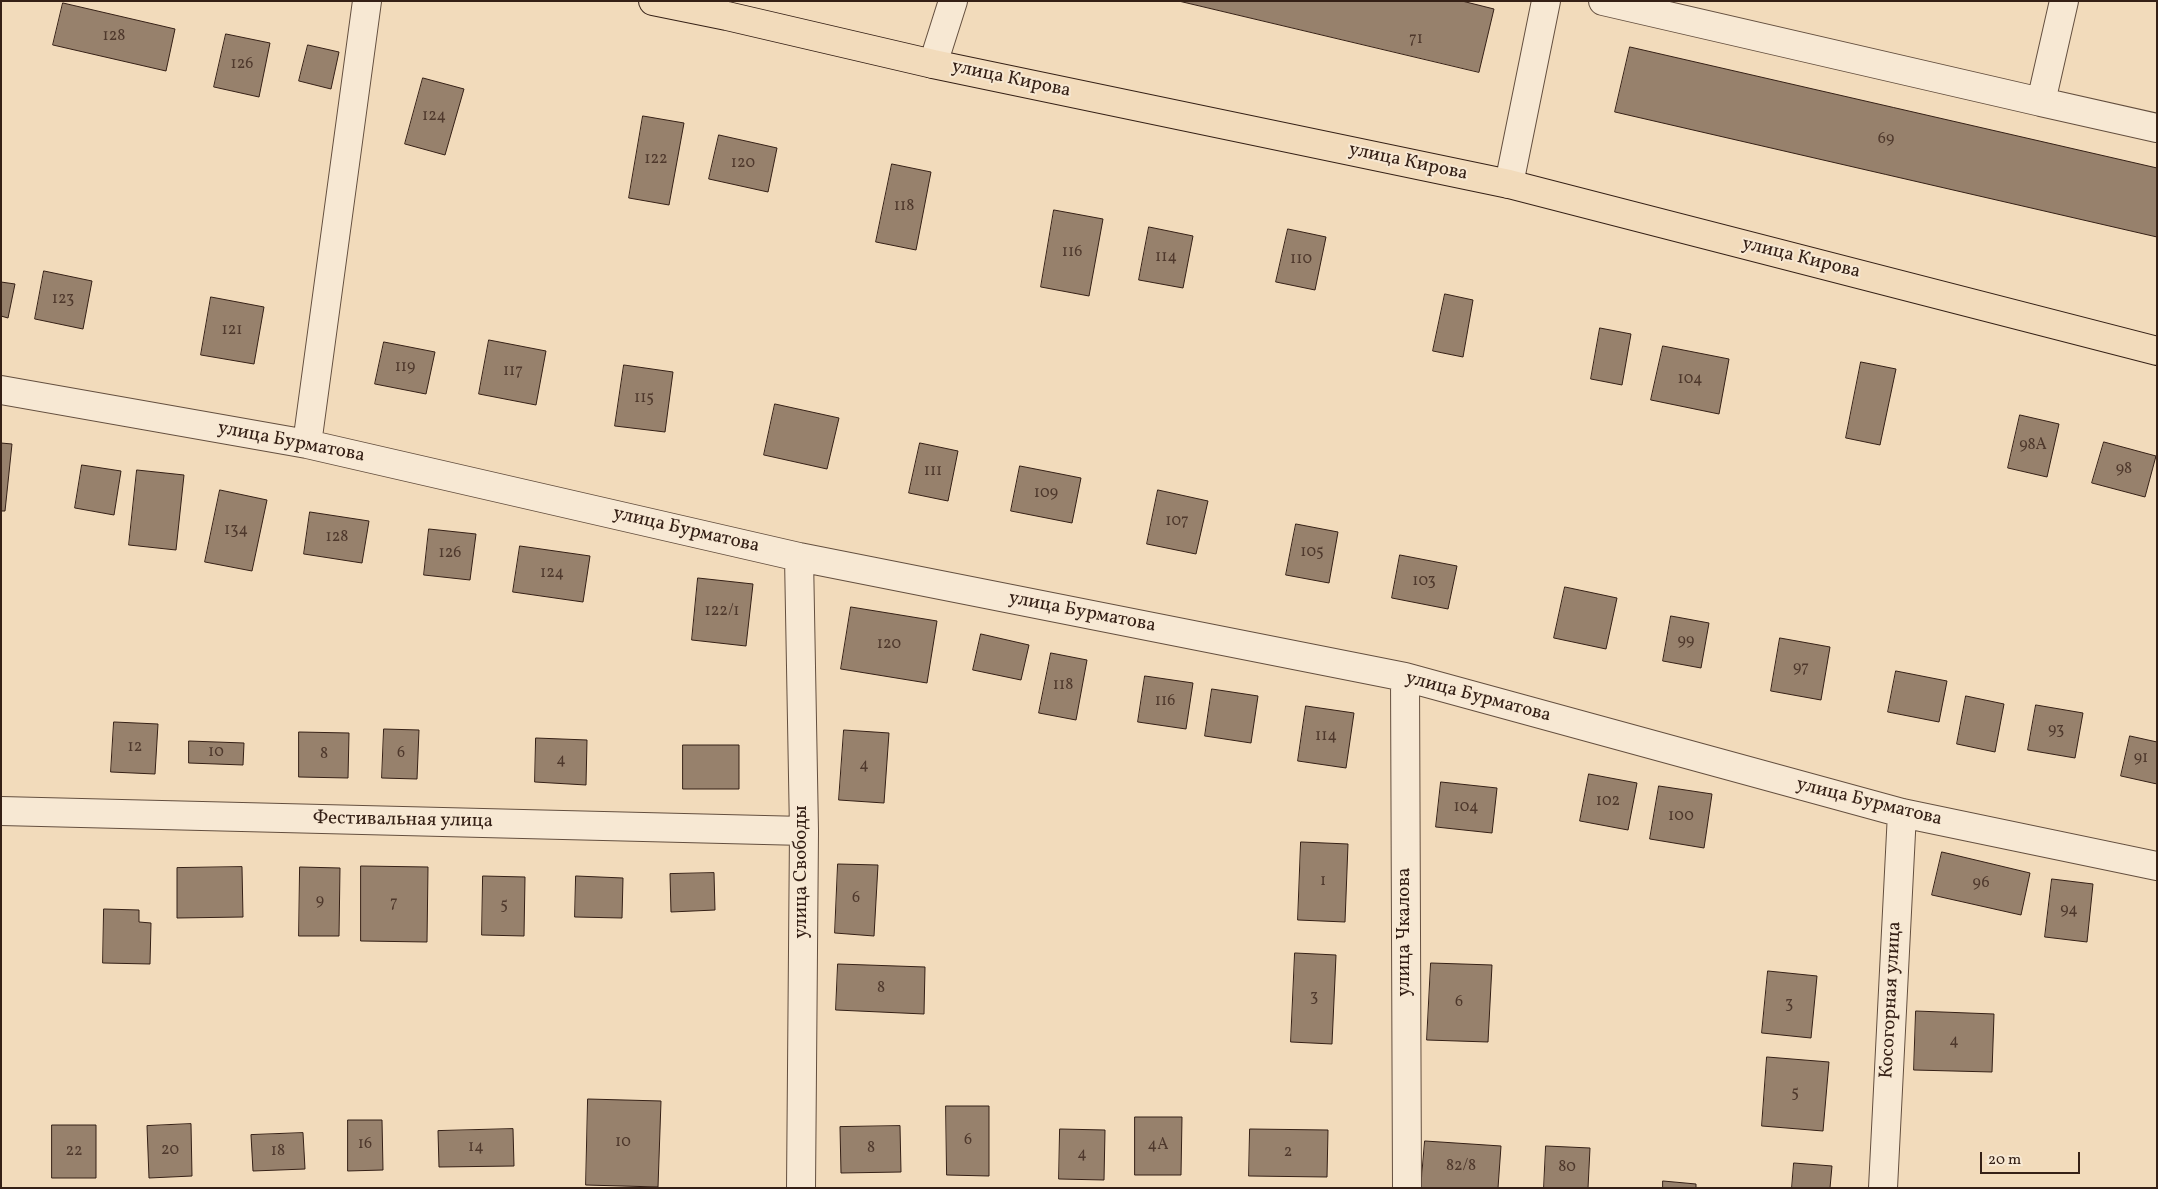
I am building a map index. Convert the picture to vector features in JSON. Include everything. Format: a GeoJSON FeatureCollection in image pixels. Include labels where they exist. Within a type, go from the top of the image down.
{"type":"FeatureCollection","features":[{"type":"Feature","properties":{"kind":"main road","name":"улица Кирова"},"geometry":{"type":"LineString","coordinates":[[653,1],[728,8],[933,64],[1509,184],[2157,351]]}},
{"type":"Feature","properties":{"kind":"street"},"geometry":{"type":"LineString","coordinates":[[307,444],[367,1]]}},
{"type":"Feature","properties":{"kind":"street"},"geometry":{"type":"LineString","coordinates":[[933,64],[953,1]]}},
{"type":"Feature","properties":{"kind":"street"},"geometry":{"type":"LineString","coordinates":[[1509,184],[1546,1]]}},
{"type":"Feature","properties":{"kind":"street"},"geometry":{"type":"LineString","coordinates":[[1603,1],[2157,128]]}},
{"type":"Feature","properties":{"kind":"street"},"geometry":{"type":"LineString","coordinates":[[2041,102],[2064,1]]}},
{"type":"Feature","properties":{"kind":"street","name":"улица Бурматова"},"geometry":{"type":"LineString","coordinates":[[1,390],[307,444],[799,557],[1405,677],[1902,813],[2157,866]]}},
{"type":"Feature","properties":{"kind":"street","name":"улица Свободы"},"geometry":{"type":"LineString","coordinates":[[799,557],[804,831],[801,1188]]}},
{"type":"Feature","properties":{"kind":"street","name":"улица Чкалова"},"geometry":{"type":"LineString","coordinates":[[1405,677],[1407,1188]]}},
{"type":"Feature","properties":{"kind":"street","name":"Фестивальная улица"},"geometry":{"type":"LineString","coordinates":[[1,811],[804,831]]}},
{"type":"Feature","properties":{"kind":"street","name":"Косогорная улица"},"geometry":{"type":"LineString","coordinates":[[1883,1188],[1902,813]]}},
{"type":"Feature","properties":{"kind":"building"},"geometry":{"type":"Polygon","coordinates":[[[1179,1],[1462,1],[1494,9],[1479,72],[1179,1]]]}},
{"type":"Feature","properties":{"kind":"building"},"geometry":{"type":"Polygon","coordinates":[[[63,3],[175,29],[166,71],[53,45],[63,3]]]}},
{"type":"Feature","properties":{"kind":"building"},"geometry":{"type":"Polygon","coordinates":[[[226,34],[270,43],[259,97],[214,87],[226,34]]]}},
{"type":"Feature","properties":{"kind":"building"},"geometry":{"type":"Polygon","coordinates":[[[308,45],[339,52],[331,89],[299,81],[308,45]]]}},
{"type":"Feature","properties":{"kind":"building"},"geometry":{"type":"Polygon","coordinates":[[[1630,47],[2157,168],[2157,237],[1615,112],[1630,47]]]}},
{"type":"Feature","properties":{"kind":"building"},"geometry":{"type":"Polygon","coordinates":[[[423,78],[464,89],[445,155],[405,144],[423,78]]]}},
{"type":"Feature","properties":{"kind":"building"},"geometry":{"type":"Polygon","coordinates":[[[643,116],[684,123],[669,205],[629,198],[643,116]]]}},
{"type":"Feature","properties":{"kind":"building"},"geometry":{"type":"Polygon","coordinates":[[[719,135],[777,148],[768,192],[709,179],[719,135]]]}},
{"type":"Feature","properties":{"kind":"building"},"geometry":{"type":"Polygon","coordinates":[[[892,164],[931,172],[916,250],[876,242],[892,164]]]}},
{"type":"Feature","properties":{"kind":"building"},"geometry":{"type":"Polygon","coordinates":[[[1054,210],[1103,219],[1089,296],[1041,287],[1054,210]]]}},
{"type":"Feature","properties":{"kind":"building"},"geometry":{"type":"Polygon","coordinates":[[[1149,227],[1193,236],[1183,288],[1139,280],[1149,227]]]}},
{"type":"Feature","properties":{"kind":"building"},"geometry":{"type":"Polygon","coordinates":[[[1288,229],[1326,237],[1315,290],[1276,282],[1288,229]]]}},
{"type":"Feature","properties":{"kind":"building"},"geometry":{"type":"Polygon","coordinates":[[[44,271],[92,281],[83,329],[35,319],[44,271]]]}},
{"type":"Feature","properties":{"kind":"building"},"geometry":{"type":"Polygon","coordinates":[[[1,282],[15,284],[8,318],[1,316],[1,282]]]}},
{"type":"Feature","properties":{"kind":"building"},"geometry":{"type":"Polygon","coordinates":[[[1445,294],[1473,300],[1463,357],[1433,351],[1445,294]]]}},
{"type":"Feature","properties":{"kind":"building"},"geometry":{"type":"Polygon","coordinates":[[[211,297],[264,307],[254,364],[201,355],[211,297]]]}},
{"type":"Feature","properties":{"kind":"building"},"geometry":{"type":"Polygon","coordinates":[[[1600,328],[1631,334],[1622,385],[1591,379],[1600,328]]]}},
{"type":"Feature","properties":{"kind":"building"},"geometry":{"type":"Polygon","coordinates":[[[489,340],[546,351],[536,405],[479,394],[489,340]]]}},
{"type":"Feature","properties":{"kind":"building"},"geometry":{"type":"Polygon","coordinates":[[[384,342],[435,352],[426,394],[375,384],[384,342]]]}},
{"type":"Feature","properties":{"kind":"building"},"geometry":{"type":"Polygon","coordinates":[[[1663,346],[1729,359],[1719,414],[1651,400],[1663,346]]]}},
{"type":"Feature","properties":{"kind":"building"},"geometry":{"type":"Polygon","coordinates":[[[1861,362],[1896,369],[1880,445],[1846,438],[1861,362]]]}},
{"type":"Feature","properties":{"kind":"building"},"geometry":{"type":"Polygon","coordinates":[[[624,365],[673,372],[665,432],[615,426],[624,365]]]}},
{"type":"Feature","properties":{"kind":"building"},"geometry":{"type":"Polygon","coordinates":[[[775,404],[839,418],[827,469],[764,455],[775,404]]]}},
{"type":"Feature","properties":{"kind":"building"},"geometry":{"type":"Polygon","coordinates":[[[2020,415],[2059,424],[2047,477],[2008,468],[2020,415]]]}},
{"type":"Feature","properties":{"kind":"building"},"geometry":{"type":"Polygon","coordinates":[[[2104,442],[2156,456],[2145,497],[2092,483],[2104,442]]]}},
{"type":"Feature","properties":{"kind":"building"},"geometry":{"type":"Polygon","coordinates":[[[1,443],[12,444],[5,511],[1,511],[1,443]]]}},
{"type":"Feature","properties":{"kind":"building"},"geometry":{"type":"Polygon","coordinates":[[[920,443],[958,451],[948,501],[909,493],[920,443]]]}},
{"type":"Feature","properties":{"kind":"building"},"geometry":{"type":"Polygon","coordinates":[[[82,465],[121,471],[114,515],[75,508],[82,465]]]}},
{"type":"Feature","properties":{"kind":"building"},"geometry":{"type":"Polygon","coordinates":[[[1020,466],[1081,478],[1072,523],[1011,511],[1020,466]]]}},
{"type":"Feature","properties":{"kind":"building"},"geometry":{"type":"Polygon","coordinates":[[[137,470],[184,475],[176,550],[129,545],[137,470]]]}},
{"type":"Feature","properties":{"kind":"building"},"geometry":{"type":"Polygon","coordinates":[[[220,490],[267,500],[252,571],[205,562],[220,490]]]}},
{"type":"Feature","properties":{"kind":"building"},"geometry":{"type":"Polygon","coordinates":[[[1158,490],[1208,501],[1196,554],[1147,544],[1158,490]]]}},
{"type":"Feature","properties":{"kind":"building"},"geometry":{"type":"Polygon","coordinates":[[[310,512],[369,521],[362,563],[304,554],[310,512]]]}},
{"type":"Feature","properties":{"kind":"building"},"geometry":{"type":"Polygon","coordinates":[[[1296,524],[1338,532],[1329,583],[1286,575],[1296,524]]]}},
{"type":"Feature","properties":{"kind":"building"},"geometry":{"type":"Polygon","coordinates":[[[429,529],[476,534],[470,580],[424,575],[429,529]]]}},
{"type":"Feature","properties":{"kind":"building"},"geometry":{"type":"Polygon","coordinates":[[[520,546],[590,556],[583,602],[513,592],[520,546]]]}},
{"type":"Feature","properties":{"kind":"building"},"geometry":{"type":"Polygon","coordinates":[[[1400,555],[1457,566],[1448,609],[1392,598],[1400,555]]]}},
{"type":"Feature","properties":{"kind":"building"},"geometry":{"type":"Polygon","coordinates":[[[698,578],[753,584],[746,646],[692,640],[698,578]]]}},
{"type":"Feature","properties":{"kind":"building"},"geometry":{"type":"Polygon","coordinates":[[[1565,587],[1617,598],[1606,649],[1554,638],[1565,587]]]}},
{"type":"Feature","properties":{"kind":"building"},"geometry":{"type":"Polygon","coordinates":[[[851,607],[937,621],[927,683],[841,669],[851,607]]]}},
{"type":"Feature","properties":{"kind":"building"},"geometry":{"type":"Polygon","coordinates":[[[1671,616],[1709,623],[1701,668],[1663,661],[1671,616]]]}},
{"type":"Feature","properties":{"kind":"building"},"geometry":{"type":"Polygon","coordinates":[[[981,634],[1029,645],[1021,680],[973,670],[981,634]]]}},
{"type":"Feature","properties":{"kind":"building"},"geometry":{"type":"Polygon","coordinates":[[[1780,638],[1830,647],[1821,700],[1771,691],[1780,638]]]}},
{"type":"Feature","properties":{"kind":"building"},"geometry":{"type":"Polygon","coordinates":[[[1051,653],[1087,660],[1076,720],[1039,713],[1051,653]]]}},
{"type":"Feature","properties":{"kind":"building"},"geometry":{"type":"Polygon","coordinates":[[[1896,671],[1947,681],[1939,722],[1888,712],[1896,671]]]}},
{"type":"Feature","properties":{"kind":"building"},"geometry":{"type":"Polygon","coordinates":[[[1145,676],[1193,683],[1186,729],[1138,722],[1145,676]]]}},
{"type":"Feature","properties":{"kind":"building"},"geometry":{"type":"Polygon","coordinates":[[[1212,689],[1258,696],[1251,743],[1205,736],[1212,689]]]}},
{"type":"Feature","properties":{"kind":"building"},"geometry":{"type":"Polygon","coordinates":[[[1966,696],[2004,704],[1995,752],[1957,744],[1966,696]]]}},
{"type":"Feature","properties":{"kind":"building"},"geometry":{"type":"Polygon","coordinates":[[[2036,705],[2083,713],[2075,758],[2028,750],[2036,705]]]}},
{"type":"Feature","properties":{"kind":"building"},"geometry":{"type":"Polygon","coordinates":[[[1306,706],[1354,713],[1346,768],[1298,761],[1306,706]]]}},
{"type":"Feature","properties":{"kind":"building"},"geometry":{"type":"Polygon","coordinates":[[[114,722],[158,724],[155,774],[111,772],[114,722]]]}},
{"type":"Feature","properties":{"kind":"building"},"geometry":{"type":"Polygon","coordinates":[[[384,729],[419,730],[417,779],[382,778],[384,729]]]}},
{"type":"Feature","properties":{"kind":"building"},"geometry":{"type":"Polygon","coordinates":[[[844,730],[889,733],[884,803],[839,800],[844,730]]]}},
{"type":"Feature","properties":{"kind":"building"},"geometry":{"type":"Polygon","coordinates":[[[299,732],[349,733],[348,778],[299,777],[299,732]]]}},
{"type":"Feature","properties":{"kind":"building"},"geometry":{"type":"Polygon","coordinates":[[[2130,736],[2157,742],[2157,784],[2121,776],[2130,736]]]}},
{"type":"Feature","properties":{"kind":"building"},"geometry":{"type":"Polygon","coordinates":[[[536,738],[587,740],[586,785],[535,782],[536,738]]]}},
{"type":"Feature","properties":{"kind":"building"},"geometry":{"type":"Polygon","coordinates":[[[189,741],[244,743],[243,765],[189,763],[189,741]]]}},
{"type":"Feature","properties":{"kind":"building"},"geometry":{"type":"Polygon","coordinates":[[[683,745],[739,745],[739,789],[683,789],[683,745]]]}},
{"type":"Feature","properties":{"kind":"building"},"geometry":{"type":"Polygon","coordinates":[[[1589,774],[1637,783],[1628,830],[1580,821],[1589,774]]]}},
{"type":"Feature","properties":{"kind":"building"},"geometry":{"type":"Polygon","coordinates":[[[1441,782],[1497,788],[1492,833],[1436,827],[1441,782]]]}},
{"type":"Feature","properties":{"kind":"building"},"geometry":{"type":"Polygon","coordinates":[[[1659,786],[1712,794],[1704,848],[1650,839],[1659,786]]]}},
{"type":"Feature","properties":{"kind":"building"},"geometry":{"type":"Polygon","coordinates":[[[1301,842],[1348,844],[1345,922],[1298,920],[1301,842]]]}},
{"type":"Feature","properties":{"kind":"building"},"geometry":{"type":"Polygon","coordinates":[[[1942,852],[2030,873],[2021,915],[1932,895],[1942,852]]]}},
{"type":"Feature","properties":{"kind":"building"},"geometry":{"type":"Polygon","coordinates":[[[838,864],[878,865],[874,936],[835,933],[838,864]]]}},
{"type":"Feature","properties":{"kind":"building"},"geometry":{"type":"Polygon","coordinates":[[[361,866],[428,867],[427,942],[361,941],[361,866]]]}},
{"type":"Feature","properties":{"kind":"building"},"geometry":{"type":"Polygon","coordinates":[[[242,867],[243,917],[177,918],[177,868],[242,867]]]}},
{"type":"Feature","properties":{"kind":"building"},"geometry":{"type":"Polygon","coordinates":[[[300,867],[340,868],[339,936],[299,936],[300,867]]]}},
{"type":"Feature","properties":{"kind":"building"},"geometry":{"type":"Polygon","coordinates":[[[714,873],[715,910],[671,912],[670,874],[714,873]]]}},
{"type":"Feature","properties":{"kind":"building"},"geometry":{"type":"Polygon","coordinates":[[[483,876],[525,877],[524,936],[482,935],[483,876]]]}},
{"type":"Feature","properties":{"kind":"building"},"geometry":{"type":"Polygon","coordinates":[[[576,876],[623,878],[622,918],[575,917],[576,876]]]}},
{"type":"Feature","properties":{"kind":"building"},"geometry":{"type":"Polygon","coordinates":[[[2052,879],[2093,884],[2087,942],[2045,937],[2052,879]]]}},
{"type":"Feature","properties":{"kind":"building"},"geometry":{"type":"Polygon","coordinates":[[[104,909],[139,910],[139,922],[151,923],[150,964],[103,963],[104,909]]]}},
{"type":"Feature","properties":{"kind":"building"},"geometry":{"type":"Polygon","coordinates":[[[1295,953],[1336,955],[1332,1044],[1291,1042],[1295,953]]]}},
{"type":"Feature","properties":{"kind":"building"},"geometry":{"type":"Polygon","coordinates":[[[1431,963],[1492,965],[1488,1042],[1427,1040],[1431,963]]]}},
{"type":"Feature","properties":{"kind":"building"},"geometry":{"type":"Polygon","coordinates":[[[838,964],[925,967],[924,1014],[836,1010],[838,964]]]}},
{"type":"Feature","properties":{"kind":"building"},"geometry":{"type":"Polygon","coordinates":[[[1768,971],[1817,976],[1811,1038],[1762,1033],[1768,971]]]}},
{"type":"Feature","properties":{"kind":"building"},"geometry":{"type":"Polygon","coordinates":[[[1916,1011],[1994,1014],[1992,1072],[1914,1070],[1916,1011]]]}},
{"type":"Feature","properties":{"kind":"building"},"geometry":{"type":"Polygon","coordinates":[[[1767,1057],[1829,1062],[1823,1131],[1762,1126],[1767,1057]]]}},
{"type":"Feature","properties":{"kind":"building"},"geometry":{"type":"Polygon","coordinates":[[[588,1099],[661,1101],[658,1187],[586,1185],[588,1099]]]}},
{"type":"Feature","properties":{"kind":"building"},"geometry":{"type":"Polygon","coordinates":[[[946,1106],[989,1106],[989,1176],[947,1175],[946,1106]]]}},
{"type":"Feature","properties":{"kind":"building"},"geometry":{"type":"Polygon","coordinates":[[[1135,1117],[1182,1117],[1181,1175],[1135,1175],[1135,1117]]]}},
{"type":"Feature","properties":{"kind":"building"},"geometry":{"type":"Polygon","coordinates":[[[348,1120],[382,1120],[383,1170],[348,1171],[348,1120]]]}},
{"type":"Feature","properties":{"kind":"building"},"geometry":{"type":"Polygon","coordinates":[[[191,1124],[192,1176],[149,1178],[147,1126],[191,1124]]]}},
{"type":"Feature","properties":{"kind":"building"},"geometry":{"type":"Polygon","coordinates":[[[52,1125],[96,1125],[96,1178],[52,1178],[52,1125]]]}},
{"type":"Feature","properties":{"kind":"building"},"geometry":{"type":"Polygon","coordinates":[[[900,1126],[901,1172],[841,1173],[840,1127],[900,1126]]]}},
{"type":"Feature","properties":{"kind":"building"},"geometry":{"type":"Polygon","coordinates":[[[513,1129],[514,1166],[439,1167],[438,1131],[513,1129]]]}},
{"type":"Feature","properties":{"kind":"building"},"geometry":{"type":"Polygon","coordinates":[[[1060,1129],[1105,1130],[1104,1180],[1059,1179],[1060,1129]]]}},
{"type":"Feature","properties":{"kind":"building"},"geometry":{"type":"Polygon","coordinates":[[[1250,1129],[1328,1130],[1327,1177],[1249,1176],[1250,1129]]]}},
{"type":"Feature","properties":{"kind":"building"},"geometry":{"type":"Polygon","coordinates":[[[303,1133],[305,1169],[253,1171],[251,1135],[303,1133]]]}},
{"type":"Feature","properties":{"kind":"building"},"geometry":{"type":"Polygon","coordinates":[[[1425,1141],[1501,1146],[1498,1188],[1421,1188],[1425,1141]]]}},
{"type":"Feature","properties":{"kind":"building"},"geometry":{"type":"Polygon","coordinates":[[[1546,1146],[1590,1148],[1588,1188],[1544,1188],[1546,1146]]]}},
{"type":"Feature","properties":{"kind":"building"},"geometry":{"type":"Polygon","coordinates":[[[1794,1163],[1832,1166],[1830,1188],[1792,1188],[1794,1163]]]}},
{"type":"Feature","properties":{"kind":"building"},"geometry":{"type":"Polygon","coordinates":[[[1663,1181],[1696,1184],[1696,1188],[1663,1188],[1663,1181]]]}}]}
